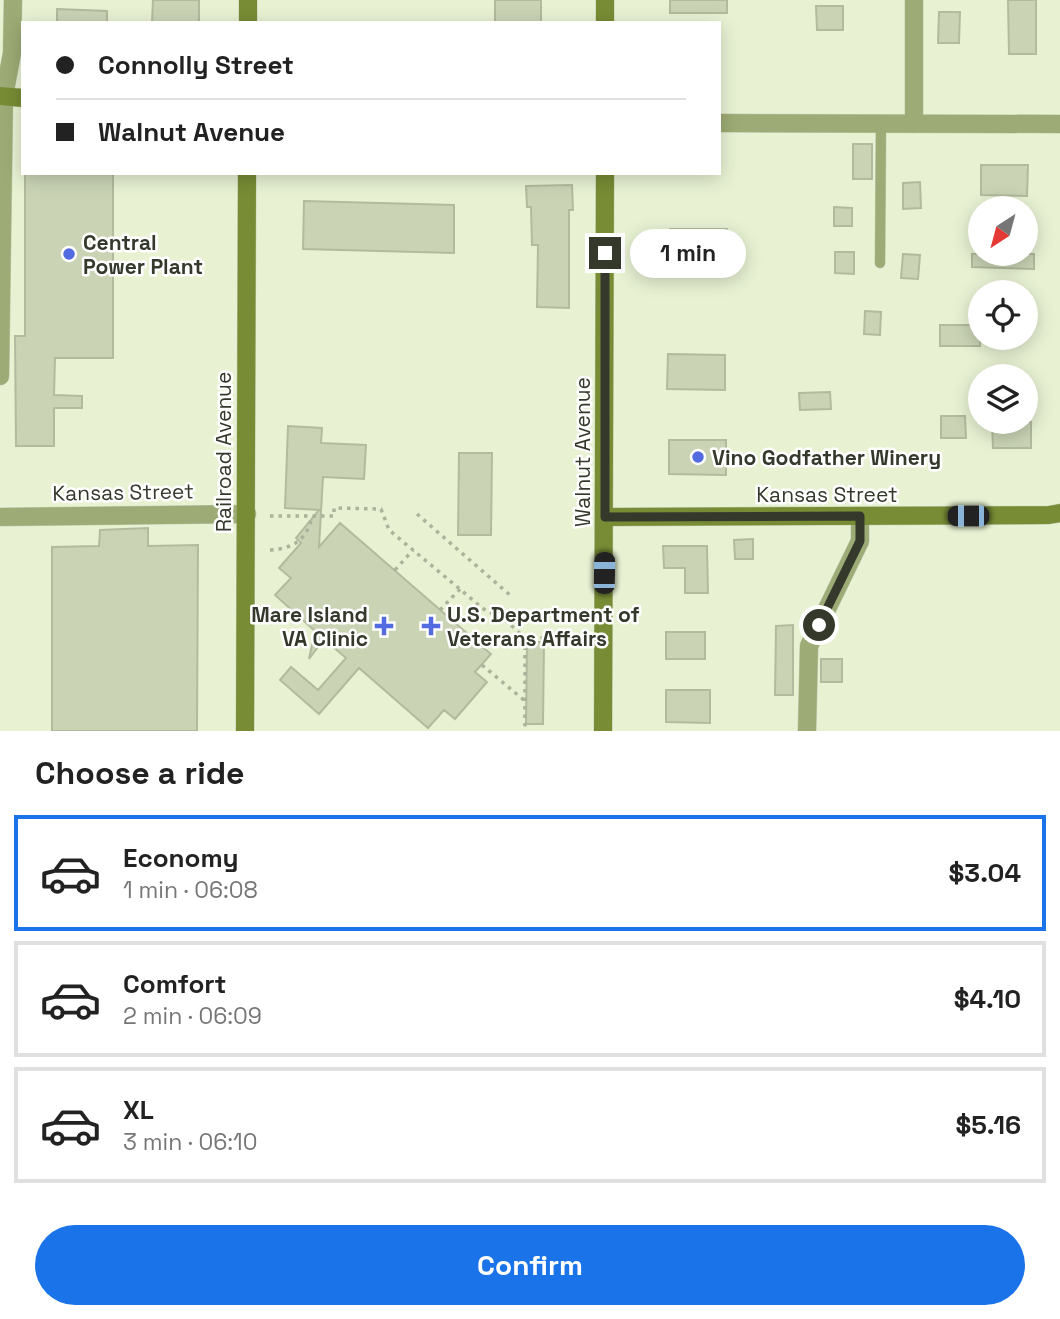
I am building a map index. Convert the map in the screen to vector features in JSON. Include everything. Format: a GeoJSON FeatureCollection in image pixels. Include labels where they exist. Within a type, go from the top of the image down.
{"type":"FeatureCollection","features":[{"type":"Feature","properties":{"kind":"street"},"geometry":{"type":"LineString","coordinates":[[0,376],[2,96],[12,53],[13,0]]}},
{"type":"Feature","properties":{"kind":"street"},"geometry":{"type":"LineString","coordinates":[[248,0],[248,21]]}},
{"type":"Feature","properties":{"kind":"street"},"geometry":{"type":"LineString","coordinates":[[605,0],[605,21]]}},
{"type":"Feature","properties":{"kind":"street"},"geometry":{"type":"LineString","coordinates":[[914,0],[914,124]]}},
{"type":"Feature","properties":{"kind":"street"},"geometry":{"type":"LineString","coordinates":[[2,96],[21,98]]}},
{"type":"Feature","properties":{"kind":"street"},"geometry":{"type":"LineString","coordinates":[[721,123],[1060,124]]}},
{"type":"Feature","properties":{"kind":"street","name":"Railroad Avenue"},"geometry":{"type":"LineString","coordinates":[[245,731],[247,175]]}},
{"type":"Feature","properties":{"kind":"street","name":"Walnut Avenue"},"geometry":{"type":"LineString","coordinates":[[603,731],[605,175]]}},
{"type":"Feature","properties":{"kind":"street","name":"Kansas Street"},"geometry":{"type":"LineString","coordinates":[[0,517],[247,514]]}},
{"type":"Feature","properties":{"kind":"street"},"geometry":{"type":"LineString","coordinates":[[807,731],[809,646],[860,541],[860,516]]}},
{"type":"Feature","properties":{"kind":"street","name":"Kansas Street"},"geometry":{"type":"LineString","coordinates":[[605,517],[1056,516]]}},
{"type":"Feature","properties":{"kind":"lane"},"geometry":{"type":"LineString","coordinates":[[880,263],[881,124]]}},
{"type":"Feature","properties":{"kind":"path"},"geometry":{"type":"LineString","coordinates":[[270,516],[334,516],[334,508],[381,509],[390,530],[486,611],[502,617],[525,638],[556,638]]}},
{"type":"Feature","properties":{"kind":"path"},"geometry":{"type":"LineString","coordinates":[[417,514],[511,596]]}},
{"type":"Feature","properties":{"kind":"path"},"geometry":{"type":"LineString","coordinates":[[270,550],[285,548],[307,532],[312,516]]}},
{"type":"Feature","properties":{"kind":"path"},"geometry":{"type":"LineString","coordinates":[[395,570],[414,550]]}},
{"type":"Feature","properties":{"kind":"path"},"geometry":{"type":"LineString","coordinates":[[440,610],[460,589]]}},
{"type":"Feature","properties":{"kind":"path"},"geometry":{"type":"LineString","coordinates":[[525,638],[525,731]]}},
{"type":"Feature","properties":{"kind":"path"},"geometry":{"type":"LineString","coordinates":[[482,665],[525,701]]}},
{"type":"Feature","properties":{"kind":"building"},"geometry":{"type":"Polygon","coordinates":[[[153,0],[199,0],[199,21],[152,21],[153,0]]]}},
{"type":"Feature","properties":{"kind":"building"},"geometry":{"type":"Polygon","coordinates":[[[495,0],[541,0],[541,21],[495,21],[495,0]]]}},
{"type":"Feature","properties":{"kind":"building"},"geometry":{"type":"Polygon","coordinates":[[[670,0],[727,0],[727,13],[670,13],[670,0]]]}},
{"type":"Feature","properties":{"kind":"building"},"geometry":{"type":"Polygon","coordinates":[[[1008,0],[1036,0],[1036,54],[1009,54],[1008,0]]]}},
{"type":"Feature","properties":{"kind":"building"},"geometry":{"type":"Polygon","coordinates":[[[816,6],[843,6],[843,30],[817,30],[816,6]]]}},
{"type":"Feature","properties":{"kind":"building"},"geometry":{"type":"Polygon","coordinates":[[[57,9],[107,11],[107,21],[57,21],[57,9]]]}},
{"type":"Feature","properties":{"kind":"building"},"geometry":{"type":"Polygon","coordinates":[[[939,12],[960,12],[959,43],[938,43],[939,12]]]}},
{"type":"Feature","properties":{"kind":"building"},"geometry":{"type":"Polygon","coordinates":[[[853,144],[872,144],[872,179],[853,179],[853,144]]]}},
{"type":"Feature","properties":{"kind":"building"},"geometry":{"type":"Polygon","coordinates":[[[981,165],[1028,165],[1027,196],[981,195],[981,165]]]}},
{"type":"Feature","properties":{"kind":"building","name":"Central Power Plant"},"geometry":{"type":"Polygon","coordinates":[[[25,175],[113,175],[113,358],[55,358],[54,395],[82,396],[82,408],[54,408],[54,446],[16,446],[15,336],[25,336],[25,175]]]}},
{"type":"Feature","properties":{"kind":"building"},"geometry":{"type":"Polygon","coordinates":[[[920,182],[921,208],[903,209],[903,183],[920,182]]]}},
{"type":"Feature","properties":{"kind":"building"},"geometry":{"type":"Polygon","coordinates":[[[572,185],[573,210],[569,210],[569,308],[537,307],[538,245],[532,245],[531,207],[527,207],[526,186],[572,185]]]}},
{"type":"Feature","properties":{"kind":"building"},"geometry":{"type":"Polygon","coordinates":[[[304,201],[454,205],[454,253],[303,249],[304,201]]]}},
{"type":"Feature","properties":{"kind":"building"},"geometry":{"type":"Polygon","coordinates":[[[834,207],[852,208],[852,226],[834,226],[834,207]]]}},
{"type":"Feature","properties":{"kind":"building"},"geometry":{"type":"Polygon","coordinates":[[[670,229],[727,229],[727,264],[670,263],[670,229]]]}},
{"type":"Feature","properties":{"kind":"building"},"geometry":{"type":"Polygon","coordinates":[[[835,252],[854,252],[854,274],[835,273],[835,252]]]}},
{"type":"Feature","properties":{"kind":"building"},"geometry":{"type":"Polygon","coordinates":[[[903,254],[920,255],[918,279],[901,278],[903,254]]]}},
{"type":"Feature","properties":{"kind":"building"},"geometry":{"type":"Polygon","coordinates":[[[1034,266],[1034,269],[972,267],[1034,266]]]}},
{"type":"Feature","properties":{"kind":"building"},"geometry":{"type":"Polygon","coordinates":[[[865,311],[881,312],[880,335],[864,334],[865,311]]]}},
{"type":"Feature","properties":{"kind":"building"},"geometry":{"type":"Polygon","coordinates":[[[940,325],[968,325],[968,346],[940,346],[940,325]]]}},
{"type":"Feature","properties":{"kind":"building"},"geometry":{"type":"Polygon","coordinates":[[[668,354],[725,355],[725,390],[667,389],[668,354]]]}},
{"type":"Feature","properties":{"kind":"building"},"geometry":{"type":"Polygon","coordinates":[[[830,392],[831,409],[800,410],[799,393],[830,392]]]}},
{"type":"Feature","properties":{"kind":"building"},"geometry":{"type":"Polygon","coordinates":[[[941,416],[965,416],[966,438],[941,438],[941,416]]]}},
{"type":"Feature","properties":{"kind":"building","name":"Mare Island VA Clinic"},"geometry":{"type":"Polygon","coordinates":[[[288,426],[322,428],[321,443],[366,445],[364,479],[323,477],[319,547],[340,523],[491,654],[475,672],[487,682],[455,719],[444,710],[428,728],[359,668],[319,714],[280,680],[291,667],[318,690],[346,658],[324,639],[309,659],[315,631],[275,595],[291,578],[279,568],[301,543],[296,538],[319,510],[285,508],[288,426]]]}},
{"type":"Feature","properties":{"kind":"building"},"geometry":{"type":"Polygon","coordinates":[[[992,434],[1031,434],[1031,448],[993,448],[992,434]]]}},
{"type":"Feature","properties":{"kind":"building","name":"Vino Godfather Winery"},"geometry":{"type":"Polygon","coordinates":[[[669,440],[726,440],[726,475],[669,474],[669,440]]]}},
{"type":"Feature","properties":{"kind":"building"},"geometry":{"type":"Polygon","coordinates":[[[459,453],[492,453],[491,535],[458,535],[459,453]]]}},
{"type":"Feature","properties":{"kind":"building"},"geometry":{"type":"Polygon","coordinates":[[[148,528],[148,546],[198,545],[197,731],[52,731],[52,547],[99,546],[100,530],[148,528]]]}},
{"type":"Feature","properties":{"kind":"building"},"geometry":{"type":"Polygon","coordinates":[[[753,539],[753,559],[735,559],[734,540],[753,539]]]}},
{"type":"Feature","properties":{"kind":"building"},"geometry":{"type":"Polygon","coordinates":[[[663,546],[707,546],[708,593],[685,593],[685,568],[664,568],[663,546]]]}},
{"type":"Feature","properties":{"kind":"building"},"geometry":{"type":"Polygon","coordinates":[[[793,625],[793,695],[775,695],[776,626],[793,625]]]}},
{"type":"Feature","properties":{"kind":"building"},"geometry":{"type":"Polygon","coordinates":[[[666,632],[705,632],[705,659],[666,659],[666,632]]]}},
{"type":"Feature","properties":{"kind":"building"},"geometry":{"type":"Polygon","coordinates":[[[527,642],[544,642],[543,724],[526,724],[527,642]]]}},
{"type":"Feature","properties":{"kind":"building"},"geometry":{"type":"Polygon","coordinates":[[[821,659],[842,659],[842,682],[821,682],[821,659]]]}},
{"type":"Feature","properties":{"kind":"building"},"geometry":{"type":"Polygon","coordinates":[[[666,690],[710,690],[710,723],[666,722],[666,690]]]}},
{"type":"Feature","properties":{"kind":"place","name":"Central Power Plant"},"geometry":{"type":"Point","coordinates":[69,254]}},
{"type":"Feature","properties":{"kind":"place","name":"Vino Godfather Winery"},"geometry":{"type":"Point","coordinates":[698,457]}},
{"type":"Feature","properties":{"kind":"place","name":"Mare Island VA Clinic"},"geometry":{"type":"Point","coordinates":[384,626]}},
{"type":"Feature","properties":{"kind":"place","name":"U.S. Department of Veterans Affairs"},"geometry":{"type":"Point","coordinates":[431,626]}},
{"type":"Feature","properties":{"kind":"route"},"geometry":{"type":"LineString","coordinates":[[605,253],[605,517],[860,516],[860,541],[819,625]]}}]}
